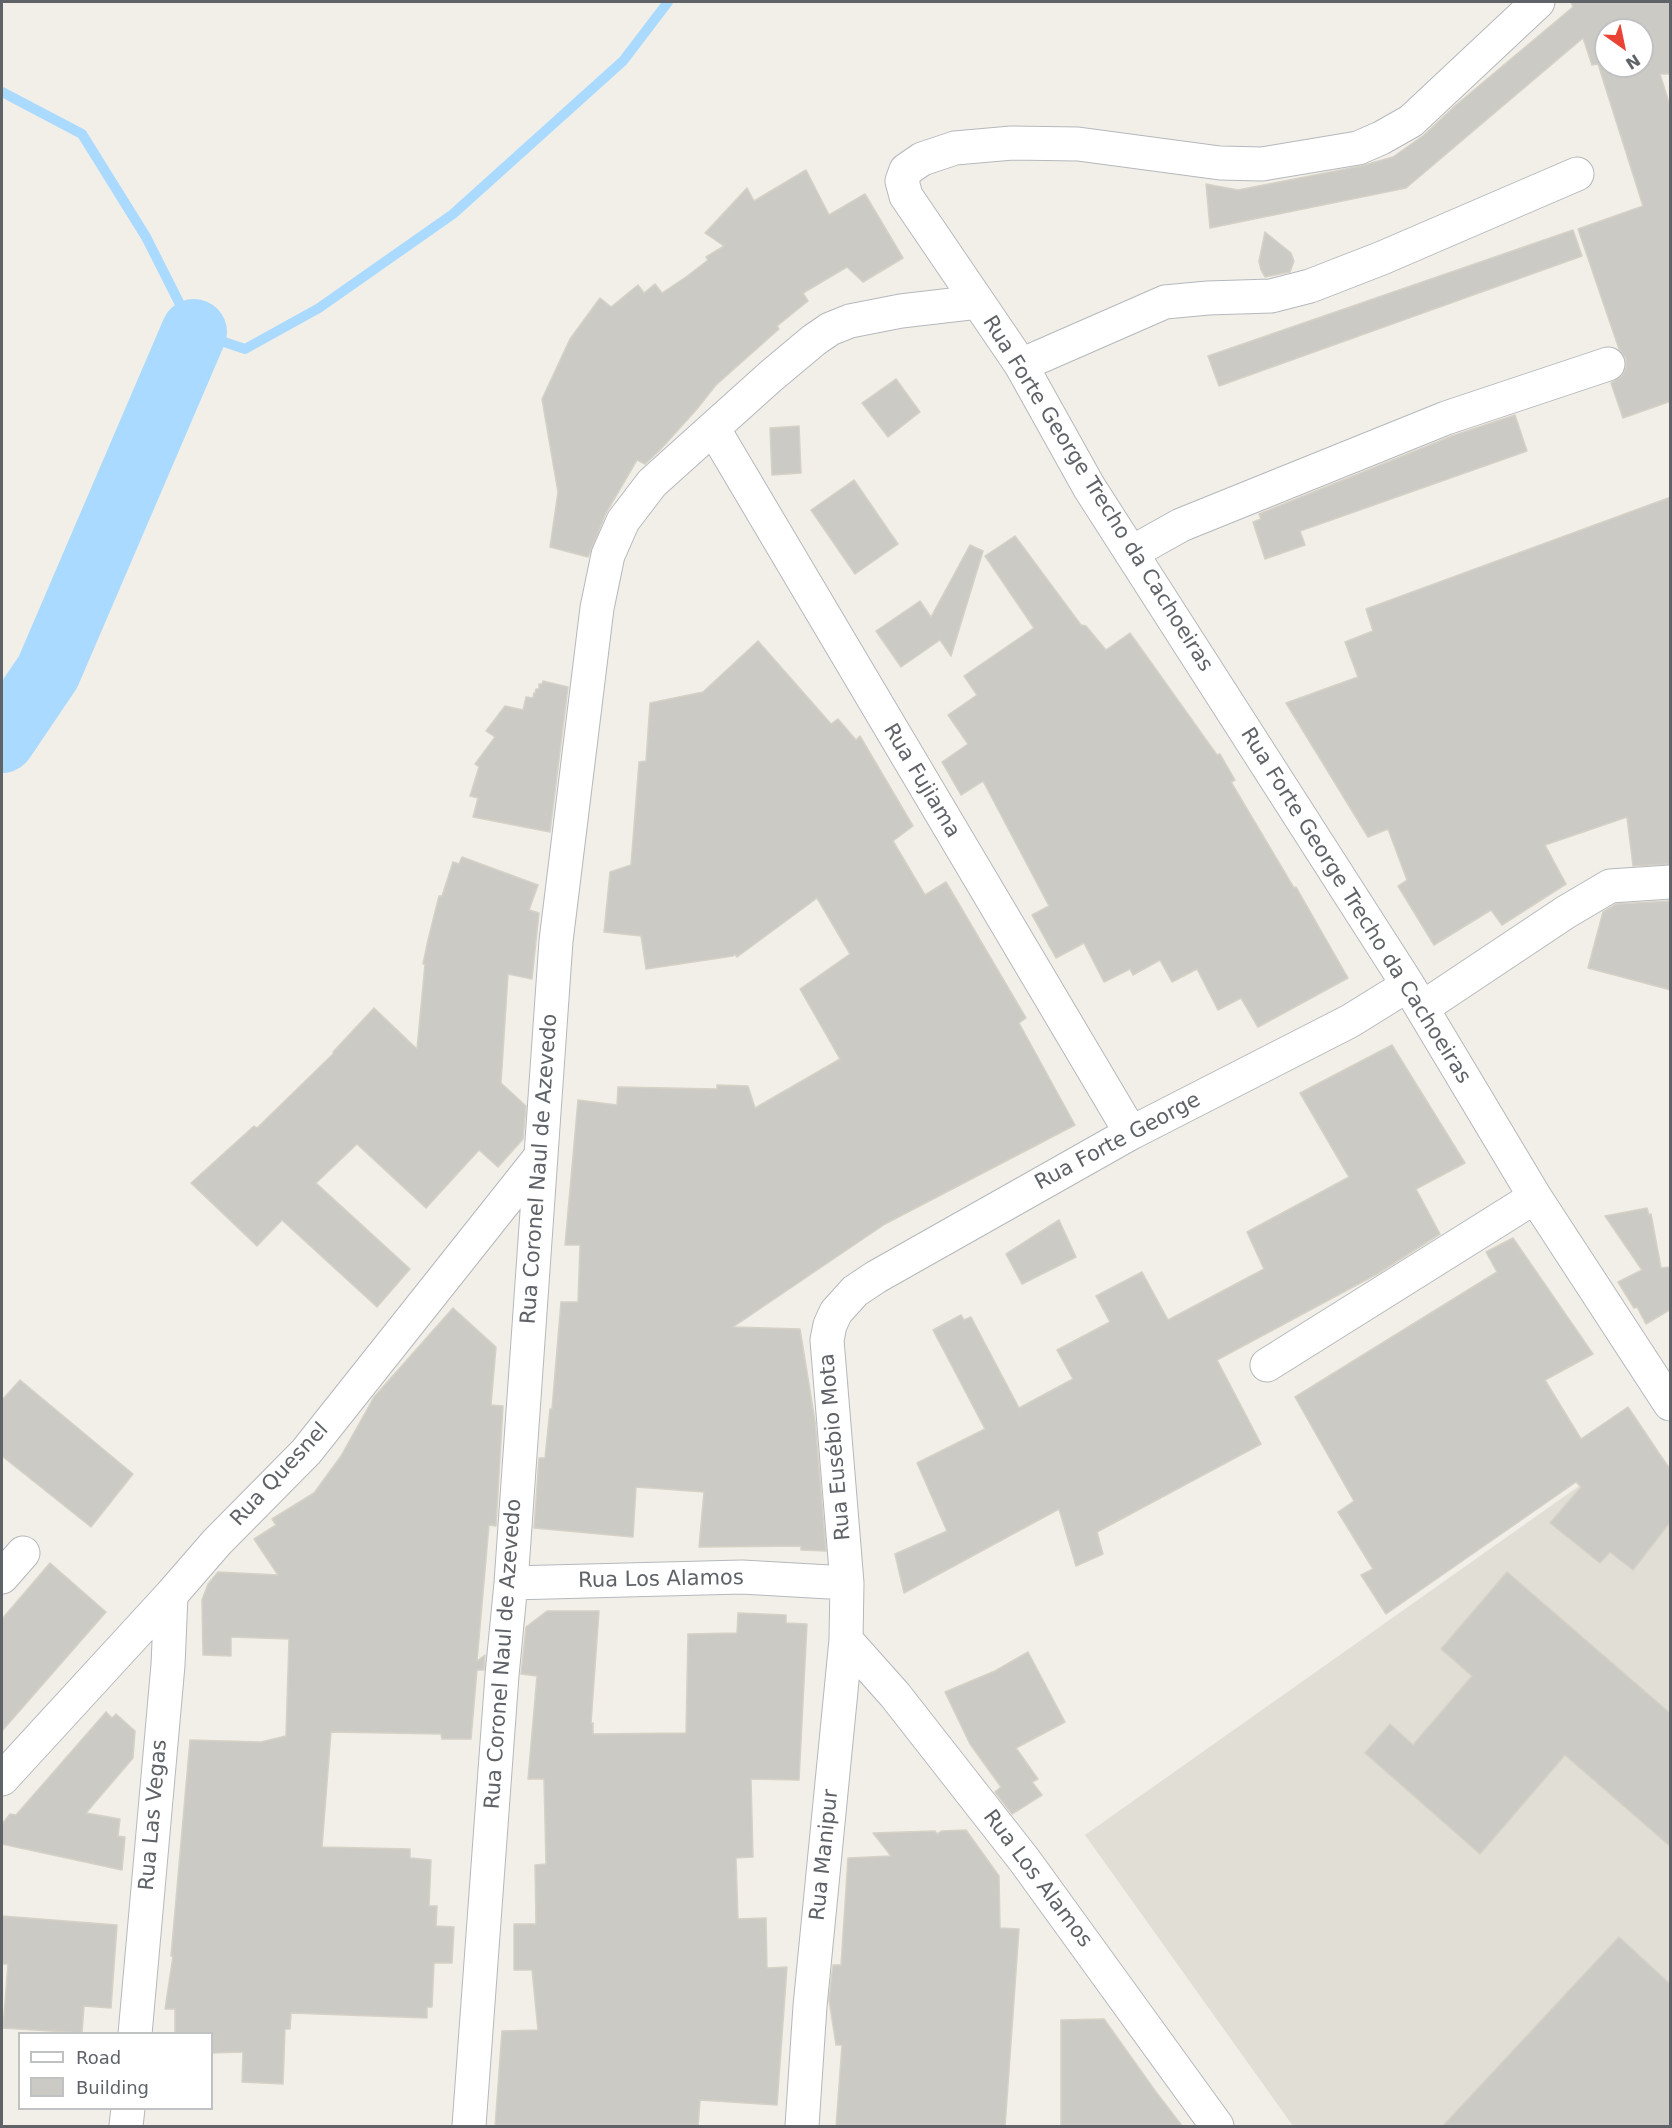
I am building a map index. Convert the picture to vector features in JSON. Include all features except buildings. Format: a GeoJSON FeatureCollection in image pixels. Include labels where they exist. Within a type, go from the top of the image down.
{"type":"FeatureCollection","features":[{"type":"Feature","properties":{"kind":"street","name":"Rua Forte George Trecho da Cachoeiras"},"geometry":{"type":"LineString","coordinates":[[1538,2],[1411,121],[1358,148],[1262,164],[1220,163],[1078,144],[1023,143],[955,148],[912,164],[903,175],[903,188],[906,196],[1021,365],[1089,487],[1415,996],[1535,1197],[1671,1404]]}},
{"type":"Feature","properties":{"kind":"street"},"geometry":{"type":"LineString","coordinates":[[1021,365],[1165,302],[1271,296],[1310,286],[1382,258],[1577,174]]}},
{"type":"Feature","properties":{"kind":"street","name":"Rua Coronel Naul de Azevedo"},"geometry":{"type":"LineString","coordinates":[[469,2127],[502,1675],[511,1583],[556,941],[597,608],[608,555],[623,521],[652,483],[814,340],[830,329],[850,321],[901,311],[978,302]]}},
{"type":"Feature","properties":{"kind":"street"},"geometry":{"type":"LineString","coordinates":[[1131,553],[1181,525],[1446,418],[1608,364]]}},
{"type":"Feature","properties":{"kind":"street","name":"Rua Fujiama"},"geometry":{"type":"LineString","coordinates":[[713,428],[1131,1133]]}},
{"type":"Feature","properties":{"kind":"street","name":"Rua Forte George"},"geometry":{"type":"LineString","coordinates":[[836,1312],[855,1291],[876,1277],[1131,1133],[1350,1021],[1415,996],[1538,931],[1610,886],[1671,882]]}},
{"type":"Feature","properties":{"kind":"street","name":"Rua Quesnel"},"geometry":{"type":"LineString","coordinates":[[2,1779],[217,1542],[306,1452],[541,1156]]}},
{"type":"Feature","properties":{"kind":"street"},"geometry":{"type":"LineString","coordinates":[[1267,1365],[1535,1197]]}},
{"type":"Feature","properties":{"kind":"street","name":"Rua Eusébio Mota"},"geometry":{"type":"LineString","coordinates":[[836,1312],[830,1325],[828,1340],[847,1583]]}},
{"type":"Feature","properties":{"kind":"street"},"geometry":{"type":"LineString","coordinates":[[2,1577],[22,1552]]}},
{"type":"Feature","properties":{"kind":"street","name":"Rua Los Alamos"},"geometry":{"type":"LineString","coordinates":[[511,1583],[742,1577],[847,1583]]}},
{"type":"Feature","properties":{"kind":"street","name":"Rua Manipur"},"geometry":{"type":"LineString","coordinates":[[802,2127],[811,1994],[846,1640],[847,1583]]}},
{"type":"Feature","properties":{"kind":"street","name":"Rua Las Vegas"},"geometry":{"type":"LineString","coordinates":[[135,2032],[168,1665],[171,1595]]}},
{"type":"Feature","properties":{"kind":"street","name":"Rua Los Alamos"},"geometry":{"type":"LineString","coordinates":[[846,1640],[895,1695],[1025,1861],[1217,2127]]}},
{"type":"Feature","properties":{"kind":"street"},"geometry":{"type":"LineString","coordinates":[[126,2127],[128,2110]]}},
{"type":"Feature","properties":{"kind":"shaded area"},"geometry":{"type":"Polygon","coordinates":[[[1647,1438],[1670,1467],[1670,2126],[1293,2126],[1085,1835],[1647,1438]]]}},
{"type":"Feature","properties":{"kind":"waterway"},"geometry":{"type":"LineString","coordinates":[[2,92],[82,134],[146,237],[194,332],[245,349],[319,308],[453,214],[623,61],[668,2]]}},
{"type":"Feature","properties":{"kind":"waterway"},"geometry":{"type":"LineString","coordinates":[[2,740],[48,672],[194,332]]}}]}
